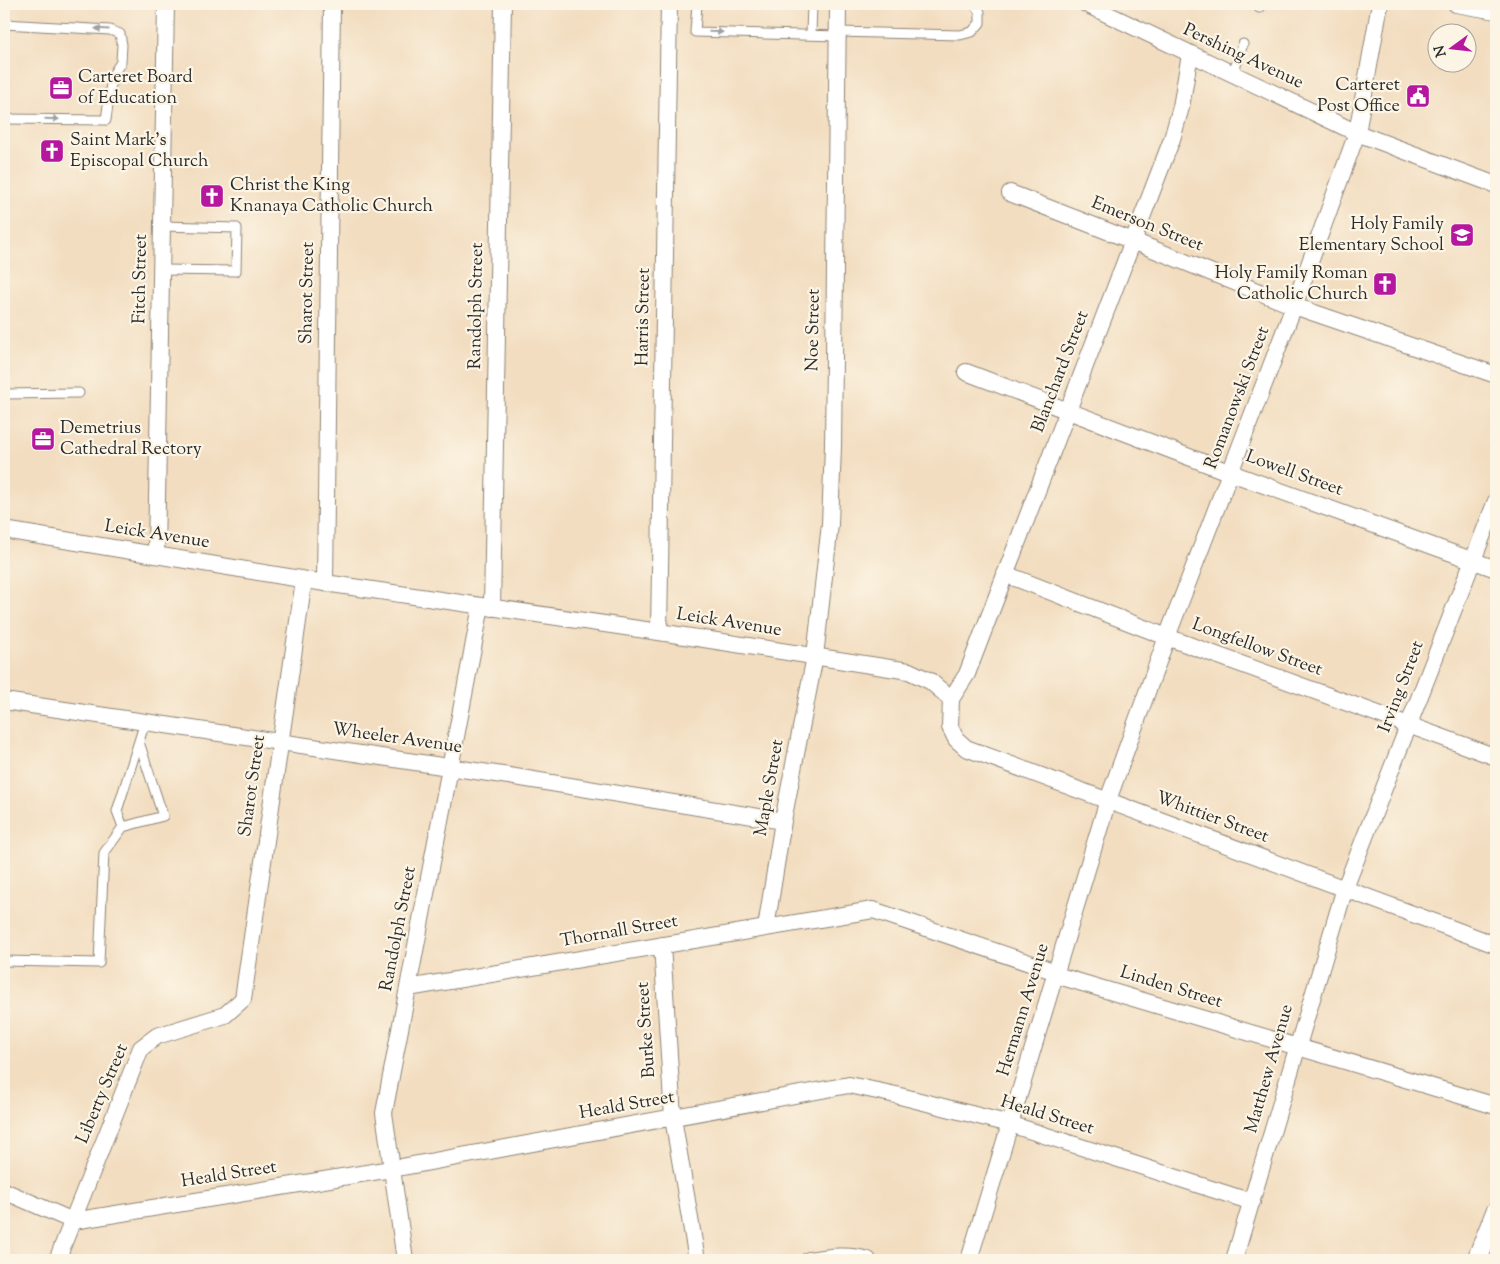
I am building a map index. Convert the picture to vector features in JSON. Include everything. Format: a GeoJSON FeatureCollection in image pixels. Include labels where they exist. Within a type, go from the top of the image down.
{"type":"FeatureCollection","features":[{"type":"Feature","properties":{"kind":"street","name":"Fitch Street"},"geometry":{"type":"LineString","coordinates":[[156,554],[166,4]]}},
{"type":"Feature","properties":{"kind":"street","name":"Sharot Street"},"geometry":{"type":"LineString","coordinates":[[324,583],[332,4]]}},
{"type":"Feature","properties":{"kind":"street","name":"Randolph Street"},"geometry":{"type":"LineString","coordinates":[[405,1260],[384,1113],[450,767],[486,607],[503,4]]}},
{"type":"Feature","properties":{"kind":"street","name":"Harris Street"},"geometry":{"type":"LineString","coordinates":[[659,632],[670,4]]}},
{"type":"Feature","properties":{"kind":"street","name":"Noe Street"},"geometry":{"type":"LineString","coordinates":[[814,656],[830,531],[833,446],[838,4]]}},
{"type":"Feature","properties":{"kind":"street","name":"Pershing Avenue"},"geometry":{"type":"LineString","coordinates":[[1086,4],[1357,133],[1496,185]]}},
{"type":"Feature","properties":{"kind":"street","name":"Romanowski Street"},"geometry":{"type":"LineString","coordinates":[[1108,800],[1167,636],[1231,473],[1357,133],[1380,4]]}},
{"type":"Feature","properties":{"kind":"street"},"geometry":{"type":"LineString","coordinates":[[1456,4],[1496,11]]}},
{"type":"Feature","properties":{"kind":"street","name":"Blanchard Street"},"geometry":{"type":"LineString","coordinates":[[951,699],[967,674],[1172,140],[1181,107],[1190,54]]}},
{"type":"Feature","properties":{"kind":"street","name":"Emerson Street"},"geometry":{"type":"LineString","coordinates":[[1010,193],[1294,306],[1496,376]]}},
{"type":"Feature","properties":{"kind":"street","name":"Lowell Street"},"geometry":{"type":"LineString","coordinates":[[966,372],[1231,473],[1496,569]]}},
{"type":"Feature","properties":{"kind":"street","name":"Irving Street"},"geometry":{"type":"LineString","coordinates":[[1345,888],[1496,501]]}},
{"type":"Feature","properties":{"kind":"street","name":"Leick Avenue"},"geometry":{"type":"LineString","coordinates":[[4,530],[304,580],[909,671],[930,680],[951,699]]}},
{"type":"Feature","properties":{"kind":"street","name":"Longfellow Street"},"geometry":{"type":"LineString","coordinates":[[1005,574],[1167,636],[1496,757]]}},
{"type":"Feature","properties":{"kind":"street","name":"Sharot Street"},"geometry":{"type":"LineString","coordinates":[[243,999],[304,580]]}},
{"type":"Feature","properties":{"kind":"street","name":"Maple Street"},"geometry":{"type":"LineString","coordinates":[[766,928],[783,821],[814,656]]}},
{"type":"Feature","properties":{"kind":"street","name":"Whittier Street"},"geometry":{"type":"LineString","coordinates":[[951,699],[950,727],[956,739],[966,748],[1496,945]]}},
{"type":"Feature","properties":{"kind":"street","name":"Wheeler Avenue"},"geometry":{"type":"LineString","coordinates":[[4,701],[450,767],[783,821]]}},
{"type":"Feature","properties":{"kind":"street","name":"Hermann Avenue"},"geometry":{"type":"LineString","coordinates":[[969,1260],[1108,800]]}},
{"type":"Feature","properties":{"kind":"street","name":"Matthew Avenue"},"geometry":{"type":"LineString","coordinates":[[1234,1260],[1345,888]]}},
{"type":"Feature","properties":{"kind":"street","name":"Linden Street"},"geometry":{"type":"LineString","coordinates":[[837,916],[872,910],[1056,972],[1059,976],[1496,1106]]}},
{"type":"Feature","properties":{"kind":"street","name":"Thornall Street"},"geometry":{"type":"LineString","coordinates":[[408,988],[837,916]]}},
{"type":"Feature","properties":{"kind":"street","name":"Burke Street"},"geometry":{"type":"LineString","coordinates":[[662,945],[673,1118],[697,1260]]}},
{"type":"Feature","properties":{"kind":"street","name":"Liberty Street"},"geometry":{"type":"LineString","coordinates":[[57,1260],[141,1048],[157,1036],[225,1015],[243,999]]}},
{"type":"Feature","properties":{"kind":"street","name":"Heald Street"},"geometry":{"type":"LineString","coordinates":[[74,1221],[391,1169],[849,1086],[896,1095],[1010,1124],[1252,1202]]}},
{"type":"Feature","properties":{"kind":"street"},"geometry":{"type":"LineString","coordinates":[[4,1191],[74,1221]]}},
{"type":"Feature","properties":{"kind":"street"},"geometry":{"type":"LineString","coordinates":[[1478,1260],[1488,1242],[1496,1212]]}},
{"type":"Feature","properties":{"kind":"street"},"geometry":{"type":"LineString","coordinates":[[809,1260],[831,1256],[857,1257],[868,1260]]}},
{"type":"Feature","properties":{"kind":"lane"},"geometry":{"type":"LineString","coordinates":[[696,4],[695,32],[811,35],[960,35],[972,32],[980,23],[980,12],[974,4]]}},
{"type":"Feature","properties":{"kind":"lane"},"geometry":{"type":"LineString","coordinates":[[811,35],[812,4]]}},
{"type":"Feature","properties":{"kind":"lane"},"geometry":{"type":"LineString","coordinates":[[4,24],[110,30],[120,34],[122,46],[121,62],[112,76],[106,120],[4,118]]}},
{"type":"Feature","properties":{"kind":"lane"},"geometry":{"type":"LineString","coordinates":[[1234,74],[1243,44]]}},
{"type":"Feature","properties":{"kind":"lane"},"geometry":{"type":"LineString","coordinates":[[161,270],[236,271],[237,228],[162,226]]}},
{"type":"Feature","properties":{"kind":"lane"},"geometry":{"type":"LineString","coordinates":[[4,394],[79,393]]}},
{"type":"Feature","properties":{"kind":"lane"},"geometry":{"type":"LineString","coordinates":[[123,826],[117,811],[145,722]]}},
{"type":"Feature","properties":{"kind":"lane"},"geometry":{"type":"LineString","coordinates":[[4,961],[98,963],[104,853],[123,826],[164,816],[139,742]]}},
{"type":"Feature","properties":{"kind":"place","name":"Carteret Board of Education"},"geometry":{"type":"Point","coordinates":[61,88]}},
{"type":"Feature","properties":{"kind":"place","name":"Carteret Post Office"},"geometry":{"type":"Point","coordinates":[1418,96]}},
{"type":"Feature","properties":{"kind":"place","name":"Saint Mark’s Episcopal Church"},"geometry":{"type":"Point","coordinates":[52,151]}},
{"type":"Feature","properties":{"kind":"place","name":"Christ the King Knanaya Catholic Church"},"geometry":{"type":"Point","coordinates":[212,196]}},
{"type":"Feature","properties":{"kind":"place","name":"Holy Family Elementary School"},"geometry":{"type":"Point","coordinates":[1462,235]}},
{"type":"Feature","properties":{"kind":"place","name":"Holy Family Roman Catholic Church"},"geometry":{"type":"Point","coordinates":[1385,284]}},
{"type":"Feature","properties":{"kind":"place","name":"Demetrius Cathedral Rectory"},"geometry":{"type":"Point","coordinates":[43,439]}}]}
